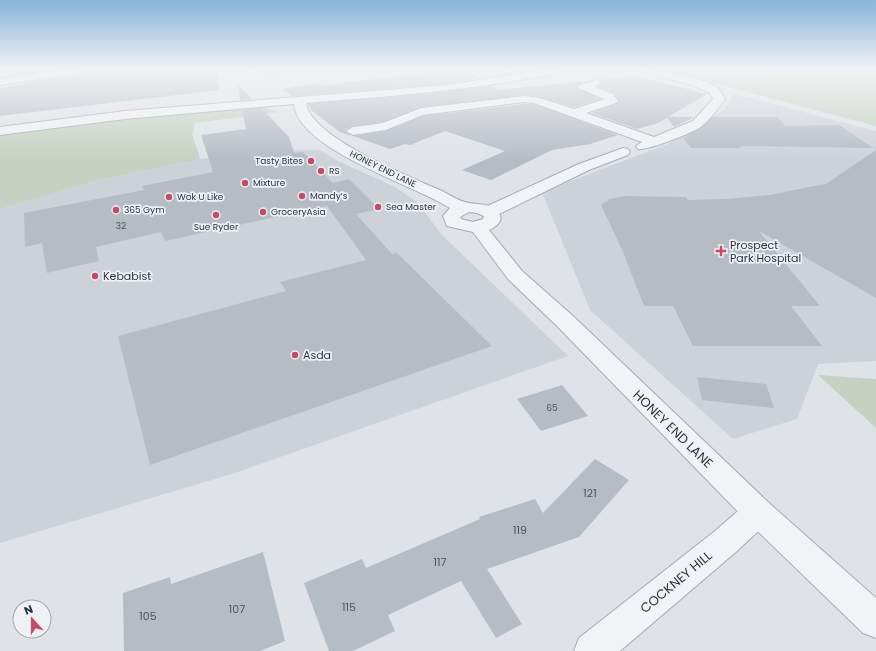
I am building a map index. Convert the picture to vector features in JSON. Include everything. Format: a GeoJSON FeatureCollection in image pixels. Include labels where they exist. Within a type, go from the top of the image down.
{"type":"FeatureCollection","features":[{"type":"Feature","properties":{"kind":"street"},"geometry":{"type":"LineString","coordinates":[[0,131],[125,115],[296,100]]}},
{"type":"Feature","properties":{"kind":"street","name":"HONEY END LANE"},"geometry":{"type":"LineString","coordinates":[[300,100],[301,112],[316,130],[334,143],[354,156],[405,181],[451,201],[477,216],[515,275],[564,321],[758,512],[876,621]]}},
{"type":"Feature","properties":{"kind":"street"},"geometry":{"type":"LineString","coordinates":[[353,131],[386,126],[421,112],[508,100]]}},
{"type":"Feature","properties":{"kind":"street"},"geometry":{"type":"LineString","coordinates":[[537,100],[656,142]]}},
{"type":"Feature","properties":{"kind":"street"},"geometry":{"type":"LineString","coordinates":[[574,113],[612,102],[611,100]]}},
{"type":"Feature","properties":{"kind":"street"},"geometry":{"type":"LineString","coordinates":[[477,216],[584,167],[629,150],[656,142],[698,124],[718,100]]}},
{"type":"Feature","properties":{"kind":"street","name":"COCKNEY HILL"},"geometry":{"type":"LineString","coordinates":[[592,651],[726,541],[758,512]]}},
{"type":"Feature","properties":{"kind":"shaded area","name":"Prospect Park Hospital"},"geometry":{"type":"Polygon","coordinates":[[[730,100],[758,100],[876,131],[876,361],[818,364],[797,419],[733,439],[590,310],[542,192],[668,144],[724,110],[730,100]]]}},
{"type":"Feature","properties":{"kind":"shaded area"},"geometry":{"type":"Polygon","coordinates":[[[263,149],[320,150],[338,161],[395,187],[417,202],[442,235],[568,356],[232,474],[0,543],[0,209],[94,181],[200,159],[263,149]]]}},
{"type":"Feature","properties":{"kind":"green space"},"geometry":{"type":"Polygon","coordinates":[[[779,100],[876,100],[876,126],[779,100]]]}},
{"type":"Feature","properties":{"kind":"green space"},"geometry":{"type":"Polygon","coordinates":[[[257,106],[280,112],[195,123],[192,134],[200,159],[94,181],[0,209],[0,134],[68,125],[257,106]]]}},
{"type":"Feature","properties":{"kind":"green space"},"geometry":{"type":"Polygon","coordinates":[[[818,375],[876,379],[876,428],[818,375]]]}},
{"type":"Feature","properties":{"kind":"building"},"geometry":{"type":"Polygon","coordinates":[[[0,100],[132,100],[0,116],[0,100]]]}},
{"type":"Feature","properties":{"kind":"building"},"geometry":{"type":"Polygon","coordinates":[[[349,100],[478,100],[421,107],[383,122],[352,126],[345,130],[351,136],[340,132],[311,110],[308,104],[349,100]]]}},
{"type":"Feature","properties":{"kind":"building"},"geometry":{"type":"Polygon","coordinates":[[[551,100],[596,100],[574,107],[551,100]]]}},
{"type":"Feature","properties":{"kind":"building"},"geometry":{"type":"Polygon","coordinates":[[[696,100],[668,117],[695,117],[674,127],[667,118],[658,123],[637,129],[591,113],[616,104],[619,101],[696,100]]]}},
{"type":"Feature","properties":{"kind":"building"},"geometry":{"type":"Polygon","coordinates":[[[534,104],[618,135],[590,144],[552,150],[491,180],[462,170],[505,151],[445,131],[410,145],[405,144],[390,149],[353,136],[387,131],[423,116],[534,104]]]}},
{"type":"Feature","properties":{"kind":"building","name":"Asda"},"geometry":{"type":"Polygon","coordinates":[[[261,108],[289,137],[294,153],[303,152],[333,183],[349,179],[379,209],[356,214],[392,254],[397,253],[492,346],[150,465],[118,336],[286,291],[280,282],[366,260],[327,206],[165,241],[161,232],[96,247],[99,261],[47,273],[42,243],[25,247],[24,213],[144,190],[142,186],[213,172],[201,135],[246,129],[242,110],[261,108]]]}},
{"type":"Feature","properties":{"kind":"building"},"geometry":{"type":"Polygon","coordinates":[[[713,117],[777,117],[785,126],[839,125],[873,148],[740,146],[741,148],[691,148],[683,138],[700,129],[713,117]]]}},
{"type":"Feature","properties":{"kind":"building","name":"Prospect Park Hospital"},"geometry":{"type":"Polygon","coordinates":[[[876,150],[876,298],[759,231],[820,306],[791,306],[822,346],[693,346],[673,306],[644,306],[623,252],[601,205],[610,199],[624,196],[686,197],[688,200],[727,199],[770,195],[826,184],[876,150]]]}},
{"type":"Feature","properties":{"kind":"building"},"geometry":{"type":"Polygon","coordinates":[[[697,377],[766,384],[774,408],[702,400],[697,377]]]}},
{"type":"Feature","properties":{"kind":"building"},"geometry":{"type":"Polygon","coordinates":[[[562,385],[588,416],[541,431],[517,399],[562,385]]]}},
{"type":"Feature","properties":{"kind":"building"},"geometry":{"type":"Polygon","coordinates":[[[595,459],[629,480],[579,537],[487,569],[522,624],[496,638],[461,581],[388,615],[395,631],[353,651],[329,651],[304,583],[362,559],[366,568],[480,519],[479,517],[535,499],[543,513],[595,459]]]}},
{"type":"Feature","properties":{"kind":"building"},"geometry":{"type":"Polygon","coordinates":[[[263,552],[285,641],[260,651],[124,651],[123,593],[170,577],[171,584],[263,552]]]}},
{"type":"Feature","properties":{"kind":"place","name":"Tasty Bites"},"geometry":{"type":"Point","coordinates":[311,161]}},
{"type":"Feature","properties":{"kind":"place","name":"RS"},"geometry":{"type":"Point","coordinates":[321,171]}},
{"type":"Feature","properties":{"kind":"place","name":"Mixture"},"geometry":{"type":"Point","coordinates":[245,183]}},
{"type":"Feature","properties":{"kind":"place","name":"Mandy’s"},"geometry":{"type":"Point","coordinates":[302,196]}},
{"type":"Feature","properties":{"kind":"place","name":"Wok U Like"},"geometry":{"type":"Point","coordinates":[169,197]}},
{"type":"Feature","properties":{"kind":"place","name":"Sea Master"},"geometry":{"type":"Point","coordinates":[378,207]}},
{"type":"Feature","properties":{"kind":"place","name":"365 Gym"},"geometry":{"type":"Point","coordinates":[116,210]}},
{"type":"Feature","properties":{"kind":"place","name":"GroceryAsia"},"geometry":{"type":"Point","coordinates":[263,212]}},
{"type":"Feature","properties":{"kind":"place","name":"Sue Ryder"},"geometry":{"type":"Point","coordinates":[216,215]}},
{"type":"Feature","properties":{"kind":"place","name":"Prospect Park Hospital"},"geometry":{"type":"Point","coordinates":[721,251]}},
{"type":"Feature","properties":{"kind":"place","name":"Kebabist"},"geometry":{"type":"Point","coordinates":[95,276]}},
{"type":"Feature","properties":{"kind":"place","name":"Asda"},"geometry":{"type":"Point","coordinates":[295,355]}}]}
